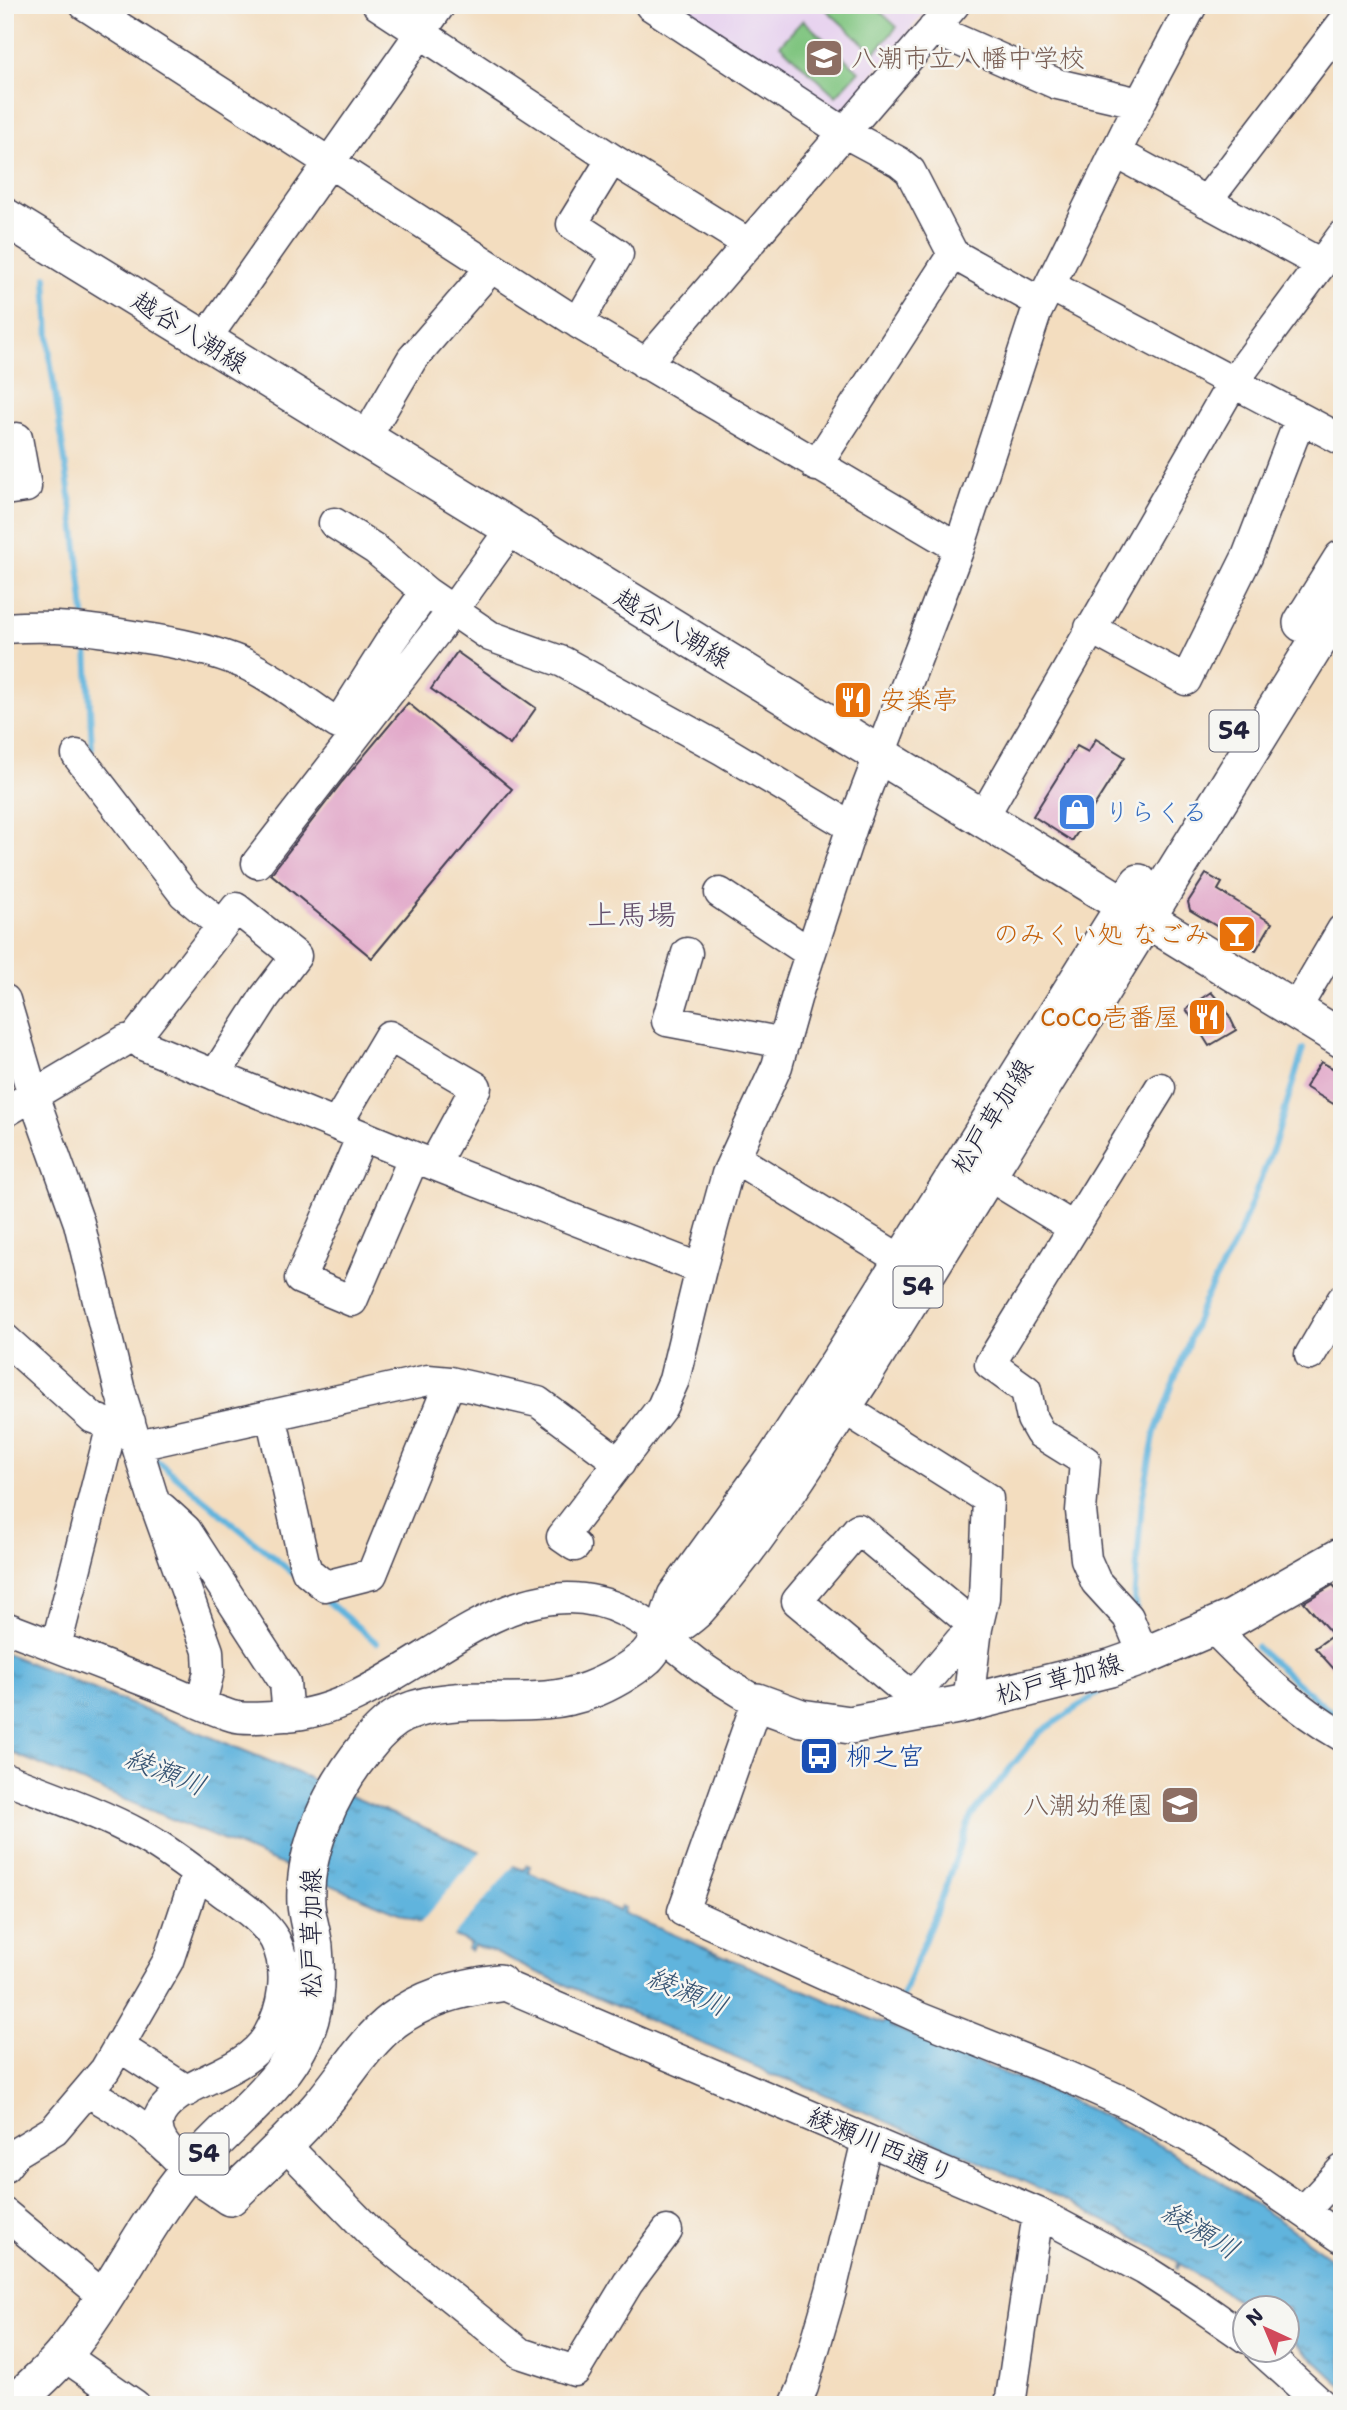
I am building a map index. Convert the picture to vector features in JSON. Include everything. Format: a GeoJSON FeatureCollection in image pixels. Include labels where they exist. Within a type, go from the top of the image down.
{"type":"FeatureCollection","features":[{"type":"Feature","properties":{"kind":"main road","name":"越谷八潮線"},"geometry":{"type":"LineString","coordinates":[[5,217],[1342,1039]]}},
{"type":"Feature","properties":{"kind":"main road","name":"松戸草加線"},"geometry":{"type":"LineString","coordinates":[[11,2399],[63,2355],[105,2297],[179,2159],[274,2084],[297,2049],[310,2018],[314,1987],[314,1947],[306,1904],[311,1854],[321,1825],[345,1777],[380,1730],[404,1713],[430,1707],[474,1701],[562,1698],[590,1690],[645,1657],[663,1636],[695,1611],[741,1556],[842,1407],[988,1175],[1137,911],[1342,559]]}},
{"type":"Feature","properties":{"kind":"main road","name":"松戸草加線"},"geometry":{"type":"LineString","coordinates":[[663,1636],[676,1596],[776,1458],[901,1261],[1342,602]]}},
{"type":"Feature","properties":{"kind":"main road","name":"松戸草加線"},"geometry":{"type":"LineString","coordinates":[[757,1702],[801,1718],[850,1725],[968,1703],[1110,1668],[1213,1628],[1265,1602],[1342,1556]]}},
{"type":"Feature","properties":{"kind":"main road","name":"54"},"geometry":{"type":"LineString","coordinates":[[179,2159],[230,2197],[321,2105],[366,2049],[394,2020],[429,2000],[468,1986],[499,1983]]}},
{"type":"Feature","properties":{"kind":"street"},"geometry":{"type":"LineString","coordinates":[[85,5],[124,15],[329,162],[491,268],[645,364],[959,548]]}},
{"type":"Feature","properties":{"kind":"street"},"geometry":{"type":"LineString","coordinates":[[378,5],[612,159],[748,244]]}},
{"type":"Feature","properties":{"kind":"street"},"geometry":{"type":"LineString","coordinates":[[204,341],[440,5]]}},
{"type":"Feature","properties":{"kind":"street"},"geometry":{"type":"LineString","coordinates":[[650,5],[845,133],[899,162],[910,171],[953,254],[1233,384],[1342,440]]}},
{"type":"Feature","properties":{"kind":"street"},"geometry":{"type":"LineString","coordinates":[[645,364],[954,5]]}},
{"type":"Feature","properties":{"kind":"street"},"geometry":{"type":"LineString","coordinates":[[575,1546],[562,1537],[662,1407],[674,1380],[727,1174],[776,1066],[852,827],[959,548],[1046,295],[1115,152],[1192,5]]}},
{"type":"Feature","properties":{"kind":"street"},"geometry":{"type":"LineString","coordinates":[[1206,202],[1342,24]]}},
{"type":"Feature","properties":{"kind":"street"},"geometry":{"type":"LineString","coordinates":[[933,29],[1057,84],[1140,103]]}},
{"type":"Feature","properties":{"kind":"street"},"geometry":{"type":"LineString","coordinates":[[1115,152],[1321,264]]}},
{"type":"Feature","properties":{"kind":"street"},"geometry":{"type":"LineString","coordinates":[[578,323],[618,254],[572,224],[612,159]]}},
{"type":"Feature","properties":{"kind":"street"},"geometry":{"type":"LineString","coordinates":[[982,819],[1233,384],[1342,236]]}},
{"type":"Feature","properties":{"kind":"street"},"geometry":{"type":"LineString","coordinates":[[817,466],[953,254]]}},
{"type":"Feature","properties":{"kind":"street"},"geometry":{"type":"LineString","coordinates":[[365,439],[412,359],[491,268]]}},
{"type":"Feature","properties":{"kind":"street"},"geometry":{"type":"LineString","coordinates":[[1090,628],[1186,680],[1247,557],[1300,419]]}},
{"type":"Feature","properties":{"kind":"street"},"geometry":{"type":"LineString","coordinates":[[5,440],[18,438],[26,486],[5,490]]}},
{"type":"Feature","properties":{"kind":"street"},"geometry":{"type":"LineString","coordinates":[[334,523],[375,548],[426,592],[490,636],[563,662],[723,750],[852,827]]}},
{"type":"Feature","properties":{"kind":"street"},"geometry":{"type":"LineString","coordinates":[[257,863],[453,610],[511,529]]}},
{"type":"Feature","properties":{"kind":"street"},"geometry":{"type":"LineString","coordinates":[[5,628],[71,626],[161,640],[219,654],[246,664],[338,724],[390,642],[426,592]]}},
{"type":"Feature","properties":{"kind":"street"},"geometry":{"type":"LineString","coordinates":[[77,755],[184,894],[222,926]]}},
{"type":"Feature","properties":{"kind":"street"},"geometry":{"type":"LineString","coordinates":[[720,893],[810,953]]}},
{"type":"Feature","properties":{"kind":"street"},"geometry":{"type":"LineString","coordinates":[[5,1112],[126,1040],[135,1038],[236,908],[296,956],[265,997],[215,1075]]}},
{"type":"Feature","properties":{"kind":"street"},"geometry":{"type":"LineString","coordinates":[[1296,1010],[1342,930]]}},
{"type":"Feature","properties":{"kind":"street"},"geometry":{"type":"LineString","coordinates":[[687,953],[667,1021],[783,1043]]}},
{"type":"Feature","properties":{"kind":"street"},"geometry":{"type":"LineString","coordinates":[[5,1000],[33,1095],[79,1223],[127,1431],[208,1651],[209,1672],[201,1703]]}},
{"type":"Feature","properties":{"kind":"street"},"geometry":{"type":"LineString","coordinates":[[388,1035],[476,1087],[424,1161],[352,1301],[300,1279],[350,1130],[388,1035]]}},
{"type":"Feature","properties":{"kind":"street"},"geometry":{"type":"LineString","coordinates":[[135,1038],[145,1046],[424,1161],[701,1269]]}},
{"type":"Feature","properties":{"kind":"street"},"geometry":{"type":"LineString","coordinates":[[1143,1656],[1128,1617],[1097,1582],[1086,1559],[1081,1511],[1085,1461],[1040,1433],[1032,1419],[1026,1390],[990,1364],[1160,1088]]}},
{"type":"Feature","properties":{"kind":"street"},"geometry":{"type":"LineString","coordinates":[[735,1158],[901,1261]]}},
{"type":"Feature","properties":{"kind":"street"},"geometry":{"type":"LineString","coordinates":[[988,1175],[1074,1228]]}},
{"type":"Feature","properties":{"kind":"street"},"geometry":{"type":"LineString","coordinates":[[1310,1355],[1342,1300]]}},
{"type":"Feature","properties":{"kind":"street"},"geometry":{"type":"LineString","coordinates":[[5,1339],[93,1418],[127,1431],[271,1415],[428,1380],[450,1382],[538,1402],[620,1463]]}},
{"type":"Feature","properties":{"kind":"street"},"geometry":{"type":"LineString","coordinates":[[271,1415],[304,1562],[307,1571],[325,1586],[372,1574],[450,1382]]}},
{"type":"Feature","properties":{"kind":"street"},"geometry":{"type":"LineString","coordinates":[[842,1407],[988,1499],[984,1598],[976,1628],[968,1703]]}},
{"type":"Feature","properties":{"kind":"street"},"geometry":{"type":"LineString","coordinates":[[56,1646],[127,1431]]}},
{"type":"Feature","properties":{"kind":"street"},"geometry":{"type":"LineString","coordinates":[[155,1501],[186,1530],[285,1684],[288,1716]]}},
{"type":"Feature","properties":{"kind":"street"},"geometry":{"type":"LineString","coordinates":[[858,1529],[976,1628],[960,1641],[918,1690],[904,1690],[797,1601],[858,1529]]}},
{"type":"Feature","properties":{"kind":"street"},"geometry":{"type":"LineString","coordinates":[[5,1627],[234,1717],[288,1716],[313,1712],[346,1701],[515,1606],[554,1598],[591,1601],[626,1611],[697,1664],[757,1702],[683,1911],[920,2018],[1131,2105],[1216,2152],[1342,2238]]}},
{"type":"Feature","properties":{"kind":"street"},"geometry":{"type":"LineString","coordinates":[[1213,1628],[1246,1662],[1318,1722],[1342,1736]]}},
{"type":"Feature","properties":{"kind":"street"},"geometry":{"type":"LineString","coordinates":[[5,1778],[94,1813],[141,1835],[242,1906],[267,1928],[281,1956],[283,1996],[266,2039],[241,2062],[172,2101],[161,2113],[157,2126],[160,2138],[179,2159]]}},
{"type":"Feature","properties":{"kind":"street"},"geometry":{"type":"LineString","coordinates":[[5,2167],[16,2153],[54,2130],[88,2092],[120,2047],[168,1961],[197,1874]]}},
{"type":"Feature","properties":{"kind":"street","name":"綾瀬川西通り"},"geometry":{"type":"LineString","coordinates":[[499,1983],[1038,2213],[1145,2270],[1232,2330]]}},
{"type":"Feature","properties":{"kind":"street"},"geometry":{"type":"LineString","coordinates":[[120,2047],[188,2091]]}},
{"type":"Feature","properties":{"kind":"street"},"geometry":{"type":"LineString","coordinates":[[88,2092],[147,2130],[179,2159]]}},
{"type":"Feature","properties":{"kind":"street"},"geometry":{"type":"LineString","coordinates":[[795,2405],[803,2387],[831,2291],[867,2140]]}},
{"type":"Feature","properties":{"kind":"street"},"geometry":{"type":"LineString","coordinates":[[284,2144],[370,2232],[520,2353],[575,2371],[628,2283],[667,2231]]}},
{"type":"Feature","properties":{"kind":"street"},"geometry":{"type":"LineString","coordinates":[[1304,2211],[1342,2170]]}},
{"type":"Feature","properties":{"kind":"street"},"geometry":{"type":"LineString","coordinates":[[1010,2405],[1038,2213]]}},
{"type":"Feature","properties":{"kind":"street"},"geometry":{"type":"LineString","coordinates":[[5,2214],[105,2297]]}},
{"type":"Feature","properties":{"kind":"street"},"geometry":{"type":"LineString","coordinates":[[63,2355],[135,2405]]}},
{"type":"Feature","properties":{"kind":"street"},"geometry":{"type":"LineString","coordinates":[[1277,2364],[1322,2405]]}},
{"type":"Feature","properties":{"kind":"shaded area","name":"八潮市立八幡中学校"},"geometry":{"type":"Polygon","coordinates":[[[679,5],[931,5],[842,111],[679,5]]]}},
{"type":"Feature","properties":{"kind":"green space"},"geometry":{"type":"Polygon","coordinates":[[[821,5],[873,5],[897,27],[874,53],[821,5]]]}},
{"type":"Feature","properties":{"kind":"green space"},"geometry":{"type":"Polygon","coordinates":[[[803,20],[859,71],[836,96],[780,45],[803,20]]]}},
{"type":"Feature","properties":{"kind":"water","name":"綾瀬川"},"geometry":{"type":"Polygon","coordinates":[[[5,1653],[267,1760],[523,1870],[527,1865],[530,1866],[528,1872],[619,1911],[621,1906],[625,1908],[623,1913],[883,2024],[887,2019],[892,2021],[890,2026],[1074,2102],[1125,2126],[1209,2174],[1342,2266],[1342,2386],[1302,2348],[1302,2294],[1232,2294],[1232,2297],[1180,2264],[1177,2269],[1178,2262],[1139,2239],[1062,2199],[983,2163],[815,2090],[770,2075],[764,2070],[494,1952],[474,1945],[471,1951],[467,1949],[470,1943],[459,1938],[5,1750],[5,1653]]]}},
{"type":"Feature","properties":{"kind":"pier"},"geometry":{"type":"Polygon","coordinates":[[[483,1849],[516,1863],[450,1940],[418,1926],[483,1849]]]}},
{"type":"Feature","properties":{"kind":"building"},"geometry":{"type":"Polygon","coordinates":[[[457,652],[536,708],[510,745],[431,689],[457,652]]]}},
{"type":"Feature","properties":{"kind":"building"},"geometry":{"type":"Polygon","coordinates":[[[408,703],[512,789],[372,958],[271,874],[342,782],[408,703]]]}},
{"type":"Feature","properties":{"kind":"building"},"geometry":{"type":"Polygon","coordinates":[[[1096,739],[1125,757],[1072,841],[1033,816],[1077,746],[1088,752],[1096,739]]]}},
{"type":"Feature","properties":{"kind":"building"},"geometry":{"type":"Polygon","coordinates":[[[1206,874],[1222,883],[1218,890],[1272,923],[1256,950],[1190,910],[1188,902],[1206,874]]]}},
{"type":"Feature","properties":{"kind":"building"},"geometry":{"type":"Polygon","coordinates":[[[1211,992],[1226,1009],[1236,1030],[1209,1046],[1186,1009],[1211,992]]]}},
{"type":"Feature","properties":{"kind":"building"},"geometry":{"type":"Polygon","coordinates":[[[1321,1062],[1342,1073],[1342,1109],[1305,1087],[1321,1062]]]}},
{"type":"Feature","properties":{"kind":"building"},"geometry":{"type":"Polygon","coordinates":[[[1333,1585],[1342,1595],[1342,1678],[1315,1648],[1333,1635],[1304,1602],[1333,1585]]]}},
{"type":"Feature","properties":{"kind":"waterway"},"geometry":{"type":"LineString","coordinates":[[46,277],[50,359],[75,530],[85,622]]}},
{"type":"Feature","properties":{"kind":"waterway"},"geometry":{"type":"LineString","coordinates":[[87,647],[92,748]]}},
{"type":"Feature","properties":{"kind":"waterway"},"geometry":{"type":"LineString","coordinates":[[1136,1608],[1134,1600],[1142,1501],[1155,1432],[1204,1301],[1238,1237],[1276,1140],[1303,1049]]}},
{"type":"Feature","properties":{"kind":"waterway"},"geometry":{"type":"LineString","coordinates":[[155,1459],[296,1576]]}},
{"type":"Feature","properties":{"kind":"waterway"},"geometry":{"type":"LineString","coordinates":[[321,1596],[377,1643]]}},
{"type":"Feature","properties":{"kind":"waterway"},"geometry":{"type":"LineString","coordinates":[[1256,1647],[1325,1707],[1342,1718]]}},
{"type":"Feature","properties":{"kind":"waterway"},"geometry":{"type":"LineString","coordinates":[[901,1999],[971,1816],[1039,1733],[1100,1692],[1103,1687]]}},
{"type":"Feature","properties":{"kind":"place","name":"八潮市立八幡中学校"},"geometry":{"type":"Point","coordinates":[824,58]}},
{"type":"Feature","properties":{"kind":"place","name":"安楽亭"},"geometry":{"type":"Point","coordinates":[853,700]}},
{"type":"Feature","properties":{"kind":"place","name":"りらくる"},"geometry":{"type":"Point","coordinates":[1077,812]}},
{"type":"Feature","properties":{"kind":"place","name":"のみくい処 なごみ"},"geometry":{"type":"Point","coordinates":[1237,934]}},
{"type":"Feature","properties":{"kind":"place","name":"CoCo壱番屋"},"geometry":{"type":"Point","coordinates":[1207,1017]}},
{"type":"Feature","properties":{"kind":"place","name":"柳之宮"},"geometry":{"type":"Point","coordinates":[819,1756]}},
{"type":"Feature","properties":{"kind":"place","name":"八潮幼稚園"},"geometry":{"type":"Point","coordinates":[1180,1805]}},
{"type":"Feature","properties":{"kind":"district","name":"上馬場"},"geometry":{"type":"Point","coordinates":[632,915]}}]}
